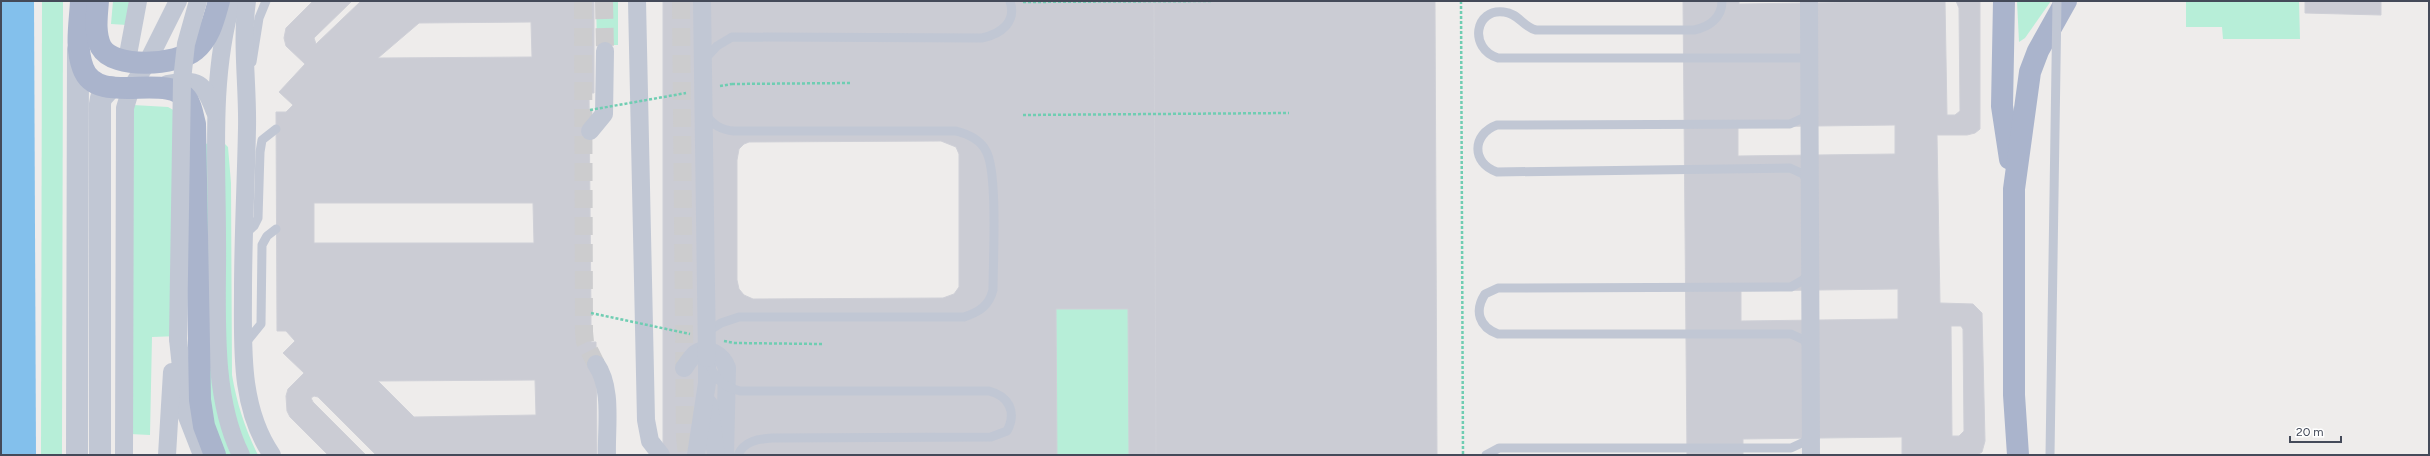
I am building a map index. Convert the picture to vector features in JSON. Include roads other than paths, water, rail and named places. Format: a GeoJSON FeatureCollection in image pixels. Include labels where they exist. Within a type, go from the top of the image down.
{"type":"FeatureCollection","features":[{"type":"Feature","properties":{"kind":"main road"},"geometry":{"type":"LineString","coordinates":[[81,1],[78,47],[83,69],[90,78],[98,84],[130,88],[167,89],[188,99],[195,124],[199,387],[204,426],[215,455]]}},
{"type":"Feature","properties":{"kind":"main road"},"geometry":{"type":"LineString","coordinates":[[98,1],[97,36],[101,47],[115,57],[137,62],[175,61],[196,49],[206,37],[219,1]]}},
{"type":"Feature","properties":{"kind":"main road"},"geometry":{"type":"LineString","coordinates":[[2004,1],[2002,106],[2014,189]]}},
{"type":"Feature","properties":{"kind":"main road"},"geometry":{"type":"LineString","coordinates":[[2018,455],[2014,395],[2014,189],[2030,72],[2038,51],[2066,1]]}},
{"type":"Feature","properties":{"kind":"main road"},"geometry":{"type":"LineString","coordinates":[[2003,455],[2014,395]]}},
{"type":"Feature","properties":{"kind":"street"},"geometry":{"type":"LineString","coordinates":[[124,455],[123,122],[137,62],[138,1]]}},
{"type":"Feature","properties":{"kind":"street"},"geometry":{"type":"LineString","coordinates":[[137,62],[178,1]]}},
{"type":"Feature","properties":{"kind":"street"},"geometry":{"type":"LineString","coordinates":[[198,1],[186,44],[182,80],[178,339],[186,414],[202,455]]}},
{"type":"Feature","properties":{"kind":"street"},"geometry":{"type":"LineString","coordinates":[[232,1],[222,40],[216,115],[220,367],[229,420],[241,455]]}},
{"type":"Feature","properties":{"kind":"street"},"geometry":{"type":"LineString","coordinates":[[247,1],[245,59],[247,99],[243,236],[244,372],[252,412],[272,455]]}},
{"type":"Feature","properties":{"kind":"street"},"geometry":{"type":"LineString","coordinates":[[637,1],[646,420],[650,441],[661,455]]}},
{"type":"Feature","properties":{"kind":"street"},"geometry":{"type":"LineString","coordinates":[[702,1],[704,60],[703,111],[707,383],[716,455]]}},
{"type":"Feature","properties":{"kind":"street"},"geometry":{"type":"LineString","coordinates":[[1809,1],[1811,455]]}},
{"type":"Feature","properties":{"kind":"street"},"geometry":{"type":"LineString","coordinates":[[206,37],[206,47],[218,81]]}},
{"type":"Feature","properties":{"kind":"street"},"geometry":{"type":"LineString","coordinates":[[77,455],[78,47]]}},
{"type":"Feature","properties":{"kind":"street"},"geometry":{"type":"LineString","coordinates":[[590,131],[604,114],[606,103],[605,51]]}},
{"type":"Feature","properties":{"kind":"street"},"geometry":{"type":"LineString","coordinates":[[100,455],[101,98],[130,88],[188,80],[196,83],[209,97],[216,115]]}},
{"type":"Feature","properties":{"kind":"street"},"geometry":{"type":"LineString","coordinates":[[167,455],[173,359],[178,339]]}},
{"type":"Feature","properties":{"kind":"street"},"geometry":{"type":"LineString","coordinates":[[684,368],[695,354],[707,350],[719,354],[725,361],[727,368],[725,455]]}},
{"type":"Feature","properties":{"kind":"street"},"geometry":{"type":"LineString","coordinates":[[596,364],[603,376],[606,391],[607,455]]}},
{"type":"Feature","properties":{"kind":"street"},"geometry":{"type":"LineString","coordinates":[[696,455],[707,383]]}},
{"type":"Feature","properties":{"kind":"lane"},"geometry":{"type":"LineString","coordinates":[[247,99],[259,18],[266,1]]}},
{"type":"Feature","properties":{"kind":"lane"},"geometry":{"type":"LineString","coordinates":[[704,60],[717,46],[732,37],[982,38],[1002,31],[1012,16],[1010,1]]}},
{"type":"Feature","properties":{"kind":"lane"},"geometry":{"type":"LineString","coordinates":[[1722,1],[1719,15],[1712,23],[1704,28],[1694,30],[1536,30],[1528,28],[1512,14],[1505,12],[1490,14],[1480,24],[1478,38],[1485,51],[1498,58],[1810,58]]}},
{"type":"Feature","properties":{"kind":"lane"},"geometry":{"type":"LineString","coordinates":[[2050,455],[2057,1]]}},
{"type":"Feature","properties":{"kind":"lane"},"geometry":{"type":"LineString","coordinates":[[1810,105],[1803,118],[1790,124],[1497,125],[1484,132],[1480,138],[1478,152],[1484,165],[1497,172],[1790,168],[1804,174],[1810,187]]}},
{"type":"Feature","properties":{"kind":"lane"},"geometry":{"type":"LineString","coordinates":[[703,111],[714,125],[724,130],[734,131],[956,131],[977,140],[986,150],[992,174],[993,290],[988,304],[974,314],[964,317],[739,317],[721,322],[707,336]]}},
{"type":"Feature","properties":{"kind":"lane"},"geometry":{"type":"LineString","coordinates":[[243,236],[254,226],[258,218],[260,152],[262,140],[276,129]]}},
{"type":"Feature","properties":{"kind":"lane"},"geometry":{"type":"LineString","coordinates":[[243,346],[261,324],[262,245],[268,236],[276,229]]}},
{"type":"Feature","properties":{"kind":"lane"},"geometry":{"type":"LineString","coordinates":[[1810,268],[1804,280],[1791,286],[1498,288],[1485,294],[1478,310],[1481,321],[1485,327],[1498,334],[1791,334],[1804,340],[1811,353]]}},
{"type":"Feature","properties":{"kind":"lane"},"geometry":{"type":"LineString","coordinates":[[707,358],[716,379],[730,388],[740,391],[989,391],[1002,396],[1011,407],[1011,423],[1007,431],[991,437],[772,438],[754,440],[745,445],[738,455]]}},
{"type":"Feature","properties":{"kind":"lane"},"geometry":{"type":"LineString","coordinates":[[1486,455],[1499,448],[1791,448],[1804,442],[1811,429]]}},
{"type":"Feature","properties":{"kind":"water"},"geometry":{"type":"Polygon","coordinates":[[[1,1],[34,1],[36,455],[1,455],[1,1]]]}},
{"type":"Feature","properties":{"kind":"tunnel"},"geometry":{"type":"LineString","coordinates":[[583,1],[584,332],[585,342],[596,364]]}},
{"type":"Feature","properties":{"kind":"tunnel"},"geometry":{"type":"LineString","coordinates":[[604,1],[605,51]]}},
{"type":"Feature","properties":{"kind":"tunnel"},"geometry":{"type":"LineString","coordinates":[[681,1],[685,437],[687,455]]}}]}
